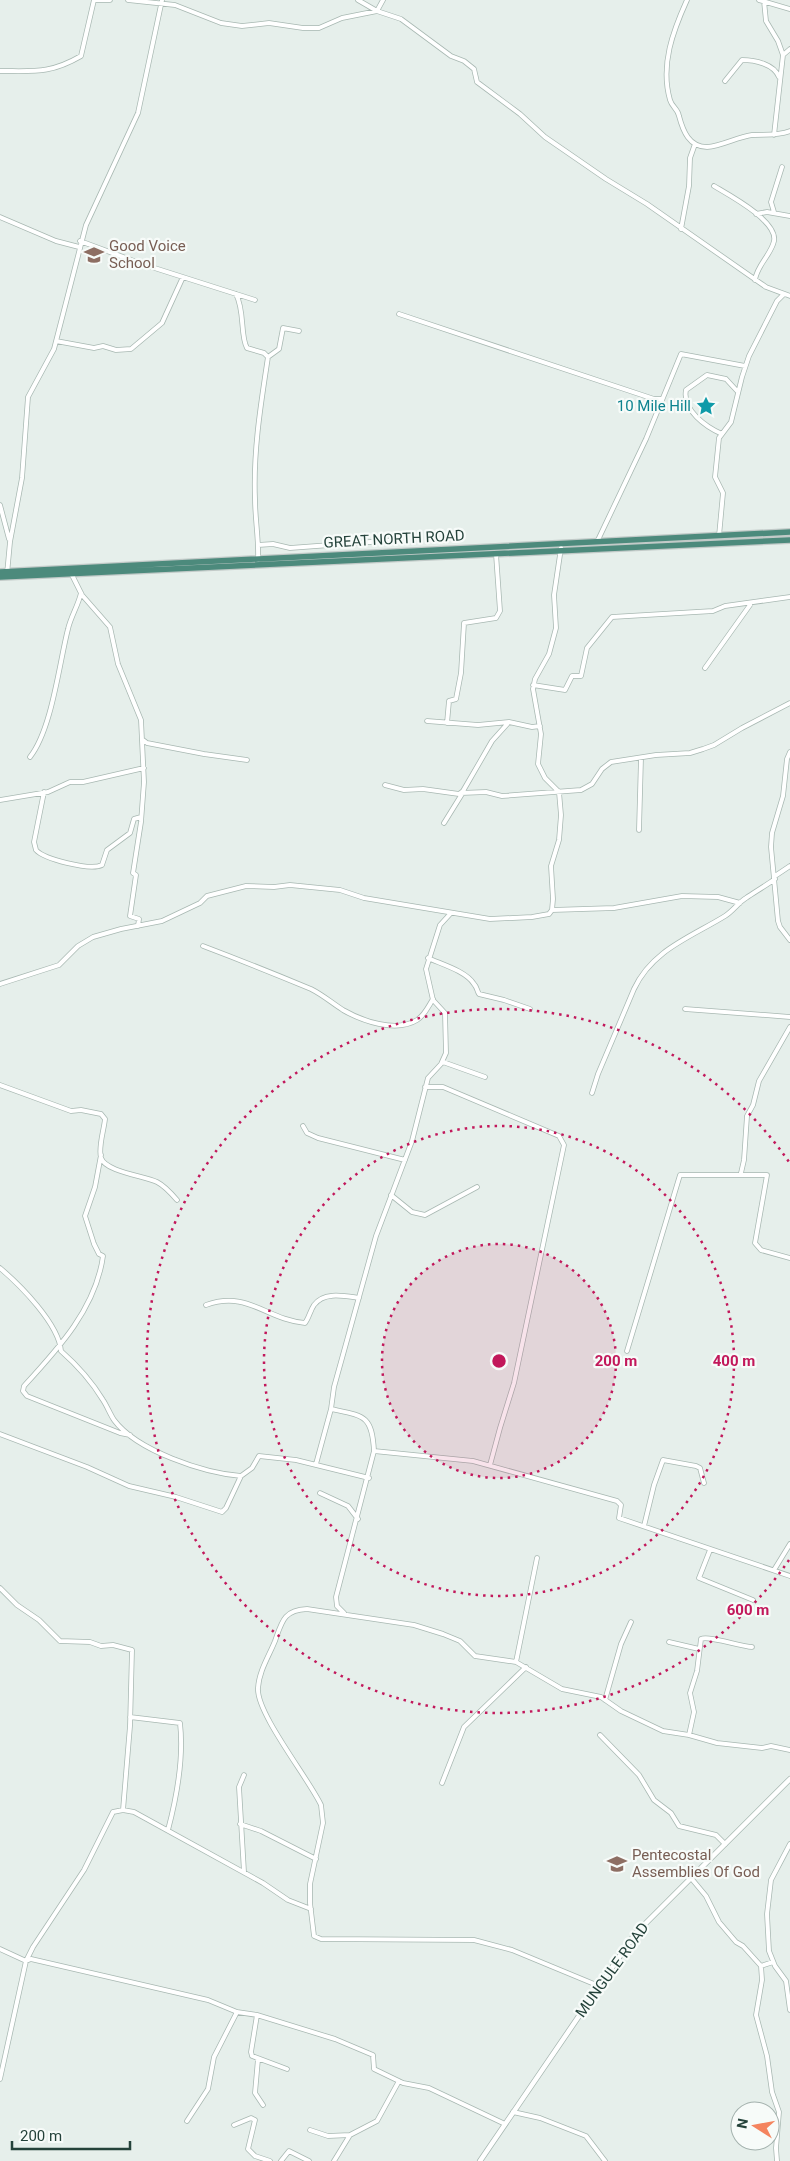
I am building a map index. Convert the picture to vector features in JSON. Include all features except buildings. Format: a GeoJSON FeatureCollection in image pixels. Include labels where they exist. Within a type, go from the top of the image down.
{"type":"FeatureCollection","features":[{"type":"Feature","properties":{"kind":"highway","name":"GREAT NORTH ROAD"},"geometry":{"type":"LineString","coordinates":[[0,572],[7,574],[258,562],[790,532]]}},
{"type":"Feature","properties":{"kind":"highway","name":"GREAT NORTH ROAD"},"geometry":{"type":"LineString","coordinates":[[258,562],[496,554],[790,540]]}},
{"type":"Feature","properties":{"kind":"highway","name":"GREAT NORTH ROAD"},"geometry":{"type":"LineString","coordinates":[[0,577],[7,574]]}},
{"type":"Feature","properties":{"kind":"street"},"geometry":{"type":"LineString","coordinates":[[0,71],[35,72],[53,70],[81,56],[96,0],[110,0]]}},
{"type":"Feature","properties":{"kind":"street"},"geometry":{"type":"LineString","coordinates":[[128,0],[162,2],[175,5],[223,24],[249,26],[269,23],[303,28],[319,28],[342,18],[377,11]]}},
{"type":"Feature","properties":{"kind":"street"},"geometry":{"type":"LineString","coordinates":[[358,0],[377,11],[401,19],[451,56],[464,61],[474,68],[477,82],[520,114],[545,137],[755,280],[790,296]]}},
{"type":"Feature","properties":{"kind":"street"},"geometry":{"type":"LineString","coordinates":[[377,11],[383,0]]}},
{"type":"Feature","properties":{"kind":"street"},"geometry":{"type":"LineString","coordinates":[[688,0],[674,29],[666,70],[671,104],[678,110],[685,134],[695,144],[707,147],[752,135],[774,135],[790,131]]}},
{"type":"Feature","properties":{"kind":"street"},"geometry":{"type":"LineString","coordinates":[[774,135],[783,55],[778,41],[766,21],[762,1],[790,9]]}},
{"type":"Feature","properties":{"kind":"street"},"geometry":{"type":"LineString","coordinates":[[7,574],[10,542],[22,478],[28,397],[51,356],[80,241],[86,225],[138,113],[162,2]]}},
{"type":"Feature","properties":{"kind":"street"},"geometry":{"type":"LineString","coordinates":[[783,55],[790,49]]}},
{"type":"Feature","properties":{"kind":"street"},"geometry":{"type":"LineString","coordinates":[[726,81],[742,60],[763,63],[774,70],[780,80]]}},
{"type":"Feature","properties":{"kind":"street"},"geometry":{"type":"LineString","coordinates":[[681,229],[689,186],[690,158],[695,144]]}},
{"type":"Feature","properties":{"kind":"street"},"geometry":{"type":"LineString","coordinates":[[774,212],[771,202],[782,167]]}},
{"type":"Feature","properties":{"kind":"street"},"geometry":{"type":"LineString","coordinates":[[714,186],[741,202],[768,224],[774,237],[772,246],[757,272],[755,280]]}},
{"type":"Feature","properties":{"kind":"street"},"geometry":{"type":"LineString","coordinates":[[755,214],[774,212],[790,216]]}},
{"type":"Feature","properties":{"kind":"street"},"geometry":{"type":"LineString","coordinates":[[0,217],[56,241],[79,247]]}},
{"type":"Feature","properties":{"kind":"street"},"geometry":{"type":"LineString","coordinates":[[80,241],[142,264],[255,300]]}},
{"type":"Feature","properties":{"kind":"street"},"geometry":{"type":"LineString","coordinates":[[56,341],[94,348],[103,346],[118,350],[131,349],[162,323],[183,277]]}},
{"type":"Feature","properties":{"kind":"street"},"geometry":{"type":"LineString","coordinates":[[236,294],[242,311],[244,342],[247,348],[264,353],[268,357]]}},
{"type":"Feature","properties":{"kind":"street"},"geometry":{"type":"LineString","coordinates":[[719,536],[723,493],[715,477],[719,438],[730,422],[745,366],[783,294]]}},
{"type":"Feature","properties":{"kind":"street"},"geometry":{"type":"LineString","coordinates":[[399,314],[618,385],[654,399],[662,399]]}},
{"type":"Feature","properties":{"kind":"street"},"geometry":{"type":"LineString","coordinates":[[258,562],[255,468],[268,357],[279,349],[283,328],[299,332]]}},
{"type":"Feature","properties":{"kind":"street"},"geometry":{"type":"LineString","coordinates":[[597,542],[646,439],[681,354],[745,366]]}},
{"type":"Feature","properties":{"kind":"street"},"geometry":{"type":"LineString","coordinates":[[722,434],[705,425],[688,407],[685,395],[686,390],[707,375],[726,379],[738,392]]}},
{"type":"Feature","properties":{"kind":"street"},"geometry":{"type":"LineString","coordinates":[[0,505],[10,542]]}},
{"type":"Feature","properties":{"kind":"street"},"geometry":{"type":"LineString","coordinates":[[258,545],[272,544],[290,548],[397,540]]}},
{"type":"Feature","properties":{"kind":"street"},"geometry":{"type":"LineString","coordinates":[[552,910],[551,866],[561,827],[559,792],[545,778],[538,764],[540,726],[533,700],[533,685],[549,654],[556,628],[554,595],[561,544]]}},
{"type":"Feature","properties":{"kind":"street"},"geometry":{"type":"LineString","coordinates":[[447,723],[449,701],[456,699],[462,673],[464,624],[467,621],[496,618],[500,611],[496,554]]}},
{"type":"Feature","properties":{"kind":"street"},"geometry":{"type":"LineString","coordinates":[[70,571],[81,593],[112,630],[118,664],[140,716],[144,768],[141,817],[132,873],[136,876],[130,916],[139,919],[138,926]]}},
{"type":"Feature","properties":{"kind":"street"},"geometry":{"type":"LineString","coordinates":[[30,757],[42,734],[60,670],[68,629],[81,593]]}},
{"type":"Feature","properties":{"kind":"street"},"geometry":{"type":"LineString","coordinates":[[533,685],[565,690],[568,688],[569,680],[572,676],[581,676],[587,648],[612,617],[713,611],[725,606],[751,604],[790,597]]}},
{"type":"Feature","properties":{"kind":"street"},"geometry":{"type":"LineString","coordinates":[[705,668],[751,604]]}},
{"type":"Feature","properties":{"kind":"street"},"geometry":{"type":"LineString","coordinates":[[385,786],[404,790],[423,789],[457,794],[486,792],[502,796],[586,788],[592,784],[602,769],[611,762],[663,754],[690,753],[703,749],[714,745],[790,703]]}},
{"type":"Feature","properties":{"kind":"street"},"geometry":{"type":"LineString","coordinates":[[427,721],[478,724],[509,722],[532,727],[540,726]]}},
{"type":"Feature","properties":{"kind":"street"},"geometry":{"type":"LineString","coordinates":[[444,823],[492,741],[509,722]]}},
{"type":"Feature","properties":{"kind":"street"},"geometry":{"type":"LineString","coordinates":[[143,740],[147,743],[204,754],[247,760]]}},
{"type":"Feature","properties":{"kind":"street"},"geometry":{"type":"LineString","coordinates":[[790,752],[787,760],[783,796],[772,833],[772,856],[778,921],[780,927],[790,940]]}},
{"type":"Feature","properties":{"kind":"street"},"geometry":{"type":"LineString","coordinates":[[639,830],[641,758]]}},
{"type":"Feature","properties":{"kind":"street"},"geometry":{"type":"LineString","coordinates":[[0,800],[44,792],[70,782],[83,782],[144,768]]}},
{"type":"Feature","properties":{"kind":"street"},"geometry":{"type":"LineString","coordinates":[[44,792],[34,842],[36,850],[40,854],[76,865],[96,867],[102,865],[107,850],[128,836],[134,819],[141,817]]}},
{"type":"Feature","properties":{"kind":"street"},"geometry":{"type":"LineString","coordinates":[[592,1093],[598,1074],[639,977],[660,954],[728,914],[790,866]]}},
{"type":"Feature","properties":{"kind":"street"},"geometry":{"type":"LineString","coordinates":[[0,984],[59,965],[88,939],[166,919],[179,911],[200,903],[207,896],[246,886],[274,887],[290,885],[340,890],[364,898],[496,919],[546,916],[552,910],[614,908],[682,896],[718,897],[740,903]]}},
{"type":"Feature","properties":{"kind":"street"},"geometry":{"type":"LineString","coordinates":[[316,1464],[331,1409],[334,1387],[376,1236],[412,1141],[428,1078],[442,1062],[447,1048],[445,1013],[433,999],[427,973],[428,958],[440,925],[451,913]]}},
{"type":"Feature","properties":{"kind":"street"},"geometry":{"type":"LineString","coordinates":[[203,946],[256,965],[312,990],[362,1019],[377,1023],[397,1025],[414,1022],[424,1013],[433,999]]}},
{"type":"Feature","properties":{"kind":"street"},"geometry":{"type":"LineString","coordinates":[[428,958],[454,969],[468,978],[474,983],[479,994],[530,1009]]}},
{"type":"Feature","properties":{"kind":"street"},"geometry":{"type":"LineString","coordinates":[[685,1009],[790,1017]]}},
{"type":"Feature","properties":{"kind":"street"},"geometry":{"type":"LineString","coordinates":[[741,1173],[744,1160],[747,1116],[753,1105],[759,1081],[790,1026]]}},
{"type":"Feature","properties":{"kind":"street"},"geometry":{"type":"LineString","coordinates":[[442,1062],[485,1077]]}},
{"type":"Feature","properties":{"kind":"street"},"geometry":{"type":"LineString","coordinates":[[0,1085],[70,1110],[101,1114],[105,1119],[101,1155],[85,1216],[94,1244],[102,1256],[100,1271],[92,1295],[79,1319],[24,1386],[24,1394],[120,1433],[130,1435]]}},
{"type":"Feature","properties":{"kind":"street"},"geometry":{"type":"LineString","coordinates":[[425,1087],[443,1088],[563,1139],[564,1145],[514,1383],[490,1466]]}},
{"type":"Feature","properties":{"kind":"street"},"geometry":{"type":"LineString","coordinates":[[303,1126],[307,1133],[318,1138],[405,1160]]}},
{"type":"Feature","properties":{"kind":"street"},"geometry":{"type":"LineString","coordinates":[[101,1155],[108,1165],[160,1184],[177,1200]]}},
{"type":"Feature","properties":{"kind":"street"},"geometry":{"type":"LineString","coordinates":[[627,1352],[680,1175],[741,1173],[764,1174],[768,1176],[756,1238],[757,1247],[790,1258]]}},
{"type":"Feature","properties":{"kind":"street"},"geometry":{"type":"LineString","coordinates":[[392,1195],[412,1212],[425,1215],[477,1186]]}},
{"type":"Feature","properties":{"kind":"street"},"geometry":{"type":"LineString","coordinates":[[0,1268],[33,1300],[52,1327],[60,1344],[61,1351],[74,1362],[97,1390],[115,1420],[130,1435],[164,1455],[202,1468],[241,1476]]}},
{"type":"Feature","properties":{"kind":"street"},"geometry":{"type":"LineString","coordinates":[[206,1305],[225,1300],[240,1301],[293,1321],[306,1323],[313,1306],[327,1297],[333,1295],[359,1298]]}},
{"type":"Feature","properties":{"kind":"street"},"geometry":{"type":"LineString","coordinates":[[331,1409],[354,1414],[369,1423],[372,1430],[374,1451],[369,1478],[336,1597],[337,1606],[344,1614]]}},
{"type":"Feature","properties":{"kind":"street"},"geometry":{"type":"LineString","coordinates":[[0,1434],[87,1467],[129,1486],[176,1497],[222,1512],[226,1508],[241,1476],[249,1471],[256,1458],[262,1455],[316,1464],[369,1478]]}},
{"type":"Feature","properties":{"kind":"street"},"geometry":{"type":"LineString","coordinates":[[374,1451],[455,1458],[617,1501],[621,1505],[619,1518],[790,1576]]}},
{"type":"Feature","properties":{"kind":"street"},"geometry":{"type":"LineString","coordinates":[[644,1526],[663,1460],[700,1468],[704,1483]]}},
{"type":"Feature","properties":{"kind":"street"},"geometry":{"type":"LineString","coordinates":[[320,1493],[348,1506],[358,1519]]}},
{"type":"Feature","properties":{"kind":"street"},"geometry":{"type":"LineString","coordinates":[[774,1570],[790,1544]]}},
{"type":"Feature","properties":{"kind":"street"},"geometry":{"type":"LineString","coordinates":[[710,1550],[699,1578],[754,1600]]}},
{"type":"Feature","properties":{"kind":"street"},"geometry":{"type":"LineString","coordinates":[[516,1662],[537,1558]]}},
{"type":"Feature","properties":{"kind":"street"},"geometry":{"type":"LineString","coordinates":[[0,1588],[17,1605],[38,1620],[60,1640],[90,1642],[101,1646],[113,1645],[132,1650],[130,1717],[123,1810]]}},
{"type":"Feature","properties":{"kind":"street"},"geometry":{"type":"LineString","coordinates":[[599,1986],[512,1950],[474,1940],[317,1938],[312,1930],[313,1918],[310,1884],[324,1823],[321,1805],[267,1715],[259,1696],[258,1684],[281,1624],[287,1615],[296,1610],[307,1609],[414,1625],[460,1641],[475,1656],[516,1662],[562,1689],[601,1697],[648,1725],[663,1730],[717,1743],[762,1748],[772,1746],[790,1750]]}},
{"type":"Feature","properties":{"kind":"street"},"geometry":{"type":"LineString","coordinates":[[605,1700],[621,1644],[631,1622]]}},
{"type":"Feature","properties":{"kind":"street"},"geometry":{"type":"LineString","coordinates":[[689,1735],[694,1712],[690,1693],[697,1671],[699,1649],[704,1637],[742,1647],[752,1647]]}},
{"type":"Feature","properties":{"kind":"street"},"geometry":{"type":"LineString","coordinates":[[669,1642],[699,1649]]}},
{"type":"Feature","properties":{"kind":"street"},"geometry":{"type":"LineString","coordinates":[[442,1783],[464,1727],[526,1667]]}},
{"type":"Feature","properties":{"kind":"street"},"geometry":{"type":"LineString","coordinates":[[130,1717],[180,1723],[182,1738],[176,1799],[168,1830]]}},
{"type":"Feature","properties":{"kind":"street"},"geometry":{"type":"LineString","coordinates":[[600,1735],[639,1775],[654,1800],[671,1813],[679,1826],[716,1835],[725,1844]]}},
{"type":"Feature","properties":{"kind":"street"},"geometry":{"type":"LineString","coordinates":[[244,1775],[239,1787],[244,1872]]}},
{"type":"Feature","properties":{"kind":"street","name":"MUNGULE ROAD"},"geometry":{"type":"LineString","coordinates":[[480,2161],[635,1934],[790,1779]]}},
{"type":"Feature","properties":{"kind":"street"},"geometry":{"type":"LineString","coordinates":[[0,2079],[26,1961],[33,1947],[84,1870],[113,1812],[123,1810],[134,1812],[244,1872],[288,1900],[311,1908]]}},
{"type":"Feature","properties":{"kind":"street"},"geometry":{"type":"LineString","coordinates":[[240,1824],[261,1831],[316,1858]]}},
{"type":"Feature","properties":{"kind":"street"},"geometry":{"type":"LineString","coordinates":[[790,1844],[771,1880],[767,1914],[769,1951],[773,1962],[786,1981],[790,2010]]}},
{"type":"Feature","properties":{"kind":"street"},"geometry":{"type":"LineString","coordinates":[[691,1878],[706,1896],[718,1922],[736,1942],[744,1946],[761,1966],[762,1980],[756,2016],[767,2056],[772,2092],[779,2112],[776,2161]]}},
{"type":"Feature","properties":{"kind":"street"},"geometry":{"type":"LineString","coordinates":[[0,1949],[26,1961]]}},
{"type":"Feature","properties":{"kind":"street"},"geometry":{"type":"LineString","coordinates":[[26,1961],[31,1958],[208,2000],[237,2012],[257,2015],[335,2039],[371,2054],[374,2057],[373,2066],[375,2071],[399,2081],[429,2088],[505,2124]]}},
{"type":"Feature","properties":{"kind":"street"},"geometry":{"type":"LineString","coordinates":[[761,1966],[773,1962]]}},
{"type":"Feature","properties":{"kind":"street"},"geometry":{"type":"LineString","coordinates":[[187,2121],[208,2089],[214,2056],[237,2012]]}},
{"type":"Feature","properties":{"kind":"street"},"geometry":{"type":"LineString","coordinates":[[257,2015],[252,2056],[287,2069]]}},
{"type":"Feature","properties":{"kind":"street"},"geometry":{"type":"LineString","coordinates":[[258,2059],[255,2093],[263,2105]]}},
{"type":"Feature","properties":{"kind":"street"},"geometry":{"type":"LineString","coordinates":[[310,2130],[328,2136],[350,2135],[377,2121],[399,2081]]}},
{"type":"Feature","properties":{"kind":"street"},"geometry":{"type":"LineString","coordinates":[[513,2112],[540,2118],[586,2136],[605,2161]]}},
{"type":"Feature","properties":{"kind":"street"},"geometry":{"type":"LineString","coordinates":[[234,2125],[248,2119],[255,2120],[248,2149],[255,2156],[270,2161]]}},
{"type":"Feature","properties":{"kind":"street"},"geometry":{"type":"LineString","coordinates":[[334,2161],[350,2135]]}},
{"type":"Feature","properties":{"kind":"street"},"geometry":{"type":"LineString","coordinates":[[281,2161],[289,2151],[309,2161]]}},
{"type":"Feature","properties":{"kind":"place","name":"Good Voice School"},"geometry":{"type":"Point","coordinates":[94,255]}},
{"type":"Feature","properties":{"kind":"place","name":"10 Mile Hill"},"geometry":{"type":"Point","coordinates":[706,406]}},
{"type":"Feature","properties":{"kind":"place","name":"Pentecostal Assemblies Of God"},"geometry":{"type":"Point","coordinates":[617,1864]}}]}
